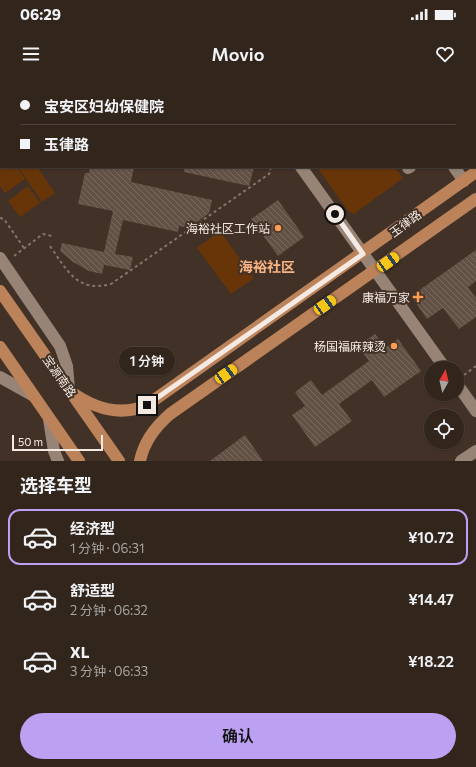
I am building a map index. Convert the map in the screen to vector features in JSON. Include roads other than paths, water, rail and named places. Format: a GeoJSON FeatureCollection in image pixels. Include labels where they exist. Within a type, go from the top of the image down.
{"type":"FeatureCollection","features":[{"type":"Feature","properties":{"kind":"main road","name":"玉律路"},"geometry":{"type":"LineString","coordinates":[[70,390],[95,405],[125,411],[137,410],[147,405],[363,254],[476,172]]}},
{"type":"Feature","properties":{"kind":"main road","name":"玉律路"},"geometry":{"type":"LineString","coordinates":[[140,461],[143,448],[150,436],[162,421],[176,409],[476,199]]}},
{"type":"Feature","properties":{"kind":"main road","name":"宝源南路"},"geometry":{"type":"LineString","coordinates":[[0,291],[119,461]]}},
{"type":"Feature","properties":{"kind":"main road"},"geometry":{"type":"LineString","coordinates":[[0,347],[79,461]]}},
{"type":"Feature","properties":{"kind":"main road"},"geometry":{"type":"LineString","coordinates":[[166,393],[163,400],[166,406],[171,409],[176,409]]}},
{"type":"Feature","properties":{"kind":"street"},"geometry":{"type":"LineString","coordinates":[[302,168],[440,361]]}},
{"type":"Feature","properties":{"kind":"street"},"geometry":{"type":"LineString","coordinates":[[455,168],[464,181]]}},
{"type":"Feature","properties":{"kind":"street"},"geometry":{"type":"LineString","coordinates":[[0,258],[60,346],[67,366],[70,390]]}},
{"type":"Feature","properties":{"kind":"street"},"geometry":{"type":"LineString","coordinates":[[0,377],[32,395]]}},
{"type":"Feature","properties":{"kind":"street"},"geometry":{"type":"LineString","coordinates":[[464,388],[476,411]]}},
{"type":"Feature","properties":{"kind":"street"},"geometry":{"type":"LineString","coordinates":[[50,419],[54,451],[58,461]]}},
{"type":"Feature","properties":{"kind":"street"},"geometry":{"type":"LineString","coordinates":[[461,461],[476,450]]}},
{"type":"Feature","properties":{"kind":"place","name":"海裕社区工作站"},"geometry":{"type":"Point","coordinates":[278,228]}},
{"type":"Feature","properties":{"kind":"place","name":"康福万家"},"geometry":{"type":"Point","coordinates":[418,297]}},
{"type":"Feature","properties":{"kind":"place","name":"杨国福麻辣烫"},"geometry":{"type":"Point","coordinates":[394,346]}},
{"type":"Feature","properties":{"kind":"district","name":"海裕社区"},"geometry":{"type":"Point","coordinates":[267,266]}}]}
